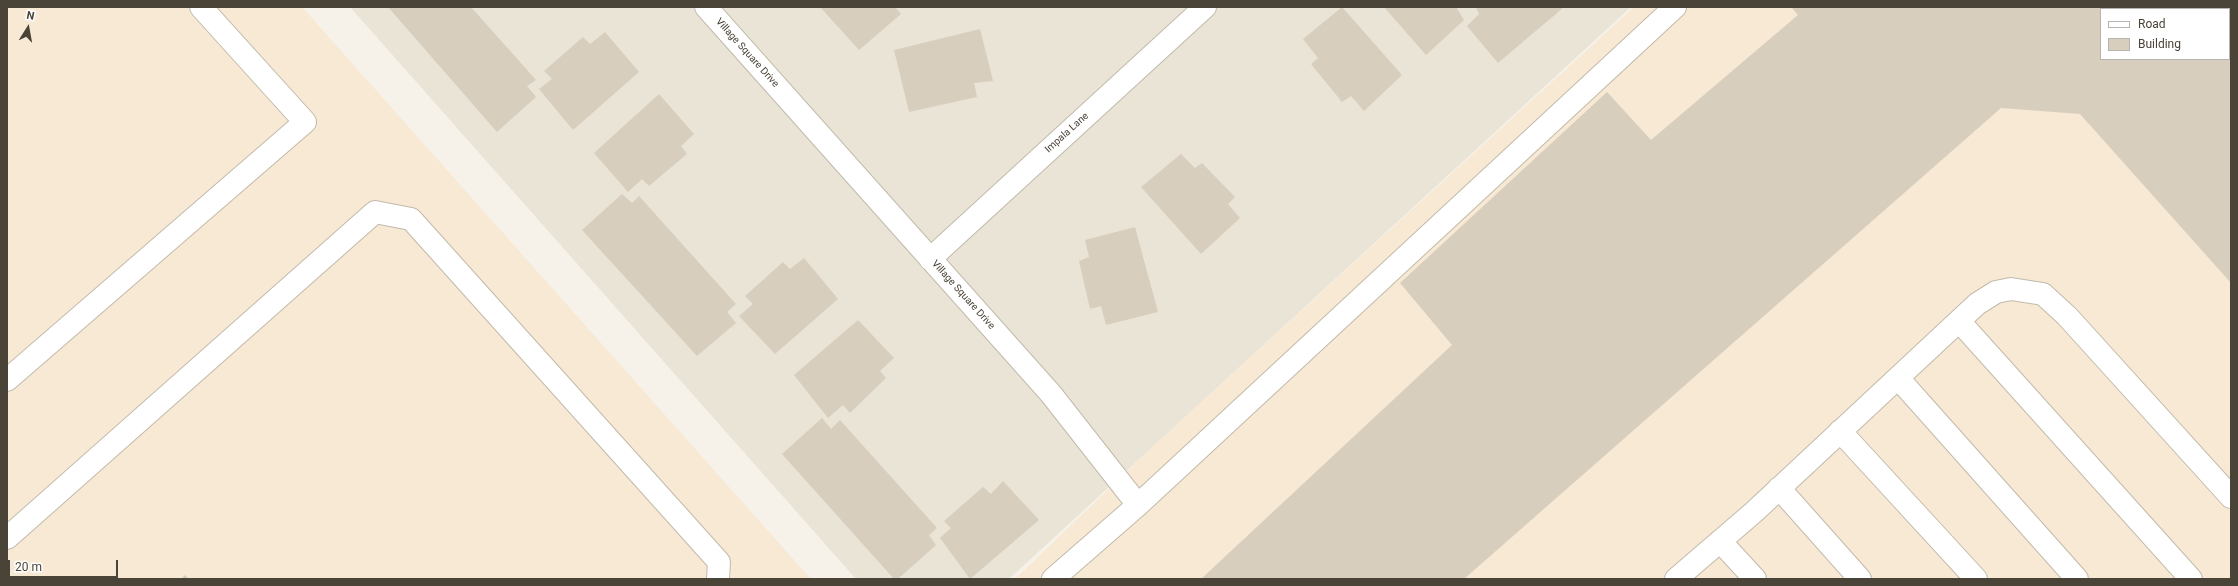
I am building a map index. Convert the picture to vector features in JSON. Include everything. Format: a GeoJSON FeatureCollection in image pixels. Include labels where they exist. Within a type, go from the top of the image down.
{"type":"FeatureCollection","features":[{"type":"Feature","properties":{"kind":"street"},"geometry":{"type":"LineString","coordinates":[[7,380],[305,122],[201,7]]}},
{"type":"Feature","properties":{"kind":"street","name":"Village Square Drive"},"geometry":{"type":"LineString","coordinates":[[706,7],[1051,394],[1138,505]]}},
{"type":"Feature","properties":{"kind":"street","name":"Impala Lane"},"geometry":{"type":"LineString","coordinates":[[930,259],[1205,7]]}},
{"type":"Feature","properties":{"kind":"street"},"geometry":{"type":"LineString","coordinates":[[1053,579],[1138,505],[1675,7]]}},
{"type":"Feature","properties":{"kind":"street"},"geometry":{"type":"LineString","coordinates":[[7,538],[375,212],[411,219],[719,562],[718,579]]}},
{"type":"Feature","properties":{"kind":"street"},"geometry":{"type":"LineString","coordinates":[[1676,579],[1779,488],[1977,304],[1996,292],[2011,288],[2043,294],[2067,316],[2231,497]]}},
{"type":"Feature","properties":{"kind":"street"},"geometry":{"type":"LineString","coordinates":[[1959,321],[2192,579]]}},
{"type":"Feature","properties":{"kind":"street"},"geometry":{"type":"LineString","coordinates":[[1898,378],[2077,579]]}},
{"type":"Feature","properties":{"kind":"street"},"geometry":{"type":"LineString","coordinates":[[1840,431],[1976,579]]}},
{"type":"Feature","properties":{"kind":"street"},"geometry":{"type":"LineString","coordinates":[[1779,488],[1860,579]]}},
{"type":"Feature","properties":{"kind":"street"},"geometry":{"type":"LineString","coordinates":[[1720,541],[1755,579]]}},
{"type":"Feature","properties":{"kind":"shaded area"},"geometry":{"type":"Polygon","coordinates":[[[7,7],[302,7],[811,579],[7,579],[7,7]]]}},
{"type":"Feature","properties":{"kind":"shaded area"},"geometry":{"type":"Polygon","coordinates":[[[350,7],[1631,7],[1009,579],[856,579],[350,7]]]}},
{"type":"Feature","properties":{"kind":"shaded area"},"geometry":{"type":"Polygon","coordinates":[[[1634,7],[2231,7],[2231,579],[1015,579],[1163,437],[1634,7]]]}},
{"type":"Feature","properties":{"kind":"building"},"geometry":{"type":"Polygon","coordinates":[[[388,7],[471,7],[536,80],[527,86],[536,97],[497,132],[388,7]]]}},
{"type":"Feature","properties":{"kind":"building"},"geometry":{"type":"Polygon","coordinates":[[[820,7],[895,7],[901,14],[859,50],[820,7]]]}},
{"type":"Feature","properties":{"kind":"building"},"geometry":{"type":"Polygon","coordinates":[[[1342,7],[1402,75],[1364,111],[1351,96],[1342,102],[1311,64],[1318,58],[1303,39],[1342,7]]]}},
{"type":"Feature","properties":{"kind":"building"},"geometry":{"type":"Polygon","coordinates":[[[1384,7],[1456,7],[1464,20],[1426,55],[1384,7]]]}},
{"type":"Feature","properties":{"kind":"building"},"geometry":{"type":"Polygon","coordinates":[[[1476,7],[1564,7],[1498,63],[1467,26],[1479,14],[1476,7]]]}},
{"type":"Feature","properties":{"kind":"building"},"geometry":{"type":"Polygon","coordinates":[[[1791,7],[2231,7],[2100,8],[2100,60],[2230,60],[2230,20],[2231,21],[2231,283],[2080,114],[2001,108],[1464,579],[1201,579],[1452,345],[1400,283],[1607,92],[1651,140],[1798,15],[1791,7]]]}},
{"type":"Feature","properties":{"kind":"building"},"geometry":{"type":"Polygon","coordinates":[[[980,29],[993,81],[974,83],[977,97],[909,112],[894,50],[980,29]]]}},
{"type":"Feature","properties":{"kind":"building"},"geometry":{"type":"Polygon","coordinates":[[[605,32],[639,72],[573,130],[539,89],[552,79],[544,71],[583,37],[590,44],[605,32]]]}},
{"type":"Feature","properties":{"kind":"building"},"geometry":{"type":"Polygon","coordinates":[[[659,94],[694,134],[681,146],[687,154],[649,186],[642,179],[628,192],[594,153],[659,94]]]}},
{"type":"Feature","properties":{"kind":"building"},"geometry":{"type":"Polygon","coordinates":[[[1181,154],[1195,168],[1202,163],[1235,197],[1228,204],[1240,218],[1201,254],[1141,187],[1181,154]]]}},
{"type":"Feature","properties":{"kind":"building"},"geometry":{"type":"Polygon","coordinates":[[[622,194],[632,203],[639,196],[736,304],[727,312],[736,323],[697,356],[582,230],[622,194]]]}},
{"type":"Feature","properties":{"kind":"building"},"geometry":{"type":"Polygon","coordinates":[[[1135,227],[1158,312],[1106,325],[1101,306],[1090,309],[1079,261],[1089,257],[1085,240],[1135,227]]]}},
{"type":"Feature","properties":{"kind":"building"},"geometry":{"type":"Polygon","coordinates":[[[804,258],[838,299],[775,354],[739,316],[753,304],[745,296],[783,262],[790,269],[804,258]]]}},
{"type":"Feature","properties":{"kind":"building"},"geometry":{"type":"Polygon","coordinates":[[[858,320],[894,358],[880,371],[886,378],[850,413],[843,405],[828,418],[794,375],[858,320]]]}},
{"type":"Feature","properties":{"kind":"building"},"geometry":{"type":"Polygon","coordinates":[[[822,418],[831,429],[840,420],[937,528],[929,535],[936,545],[898,579],[894,579],[782,454],[822,418]]]}},
{"type":"Feature","properties":{"kind":"building"},"geometry":{"type":"Polygon","coordinates":[[[1003,481],[1039,520],[970,579],[940,538],[951,528],[944,521],[983,487],[991,494],[1003,481]]]}},
{"type":"Feature","properties":{"kind":"building"},"geometry":{"type":"Polygon","coordinates":[[[185,575],[189,579],[181,579],[185,575]]]}}]}
